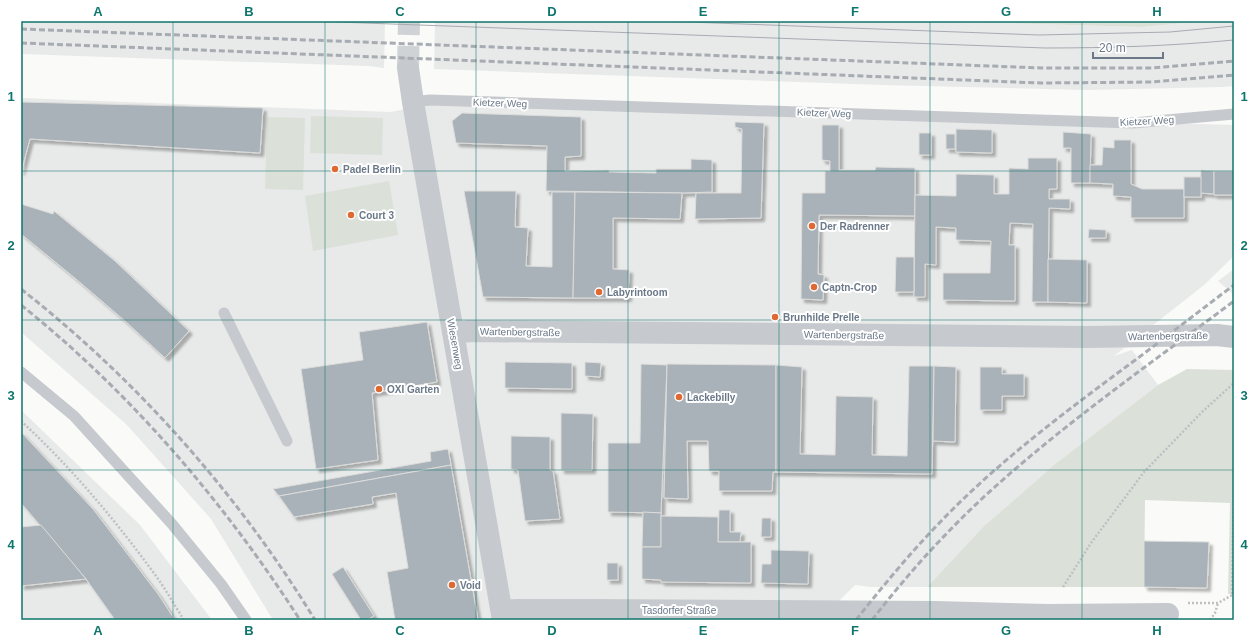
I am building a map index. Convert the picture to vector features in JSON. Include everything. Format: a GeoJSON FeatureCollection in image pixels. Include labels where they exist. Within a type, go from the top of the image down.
{"type":"FeatureCollection","features":[{"type":"Feature","properties":{"kind":"street","name":"Wiesenweg"},"geometry":{"type":"LineString","coordinates":[[408,68],[502,616]]}},
{"type":"Feature","properties":{"kind":"street","name":"Wartenbergstraße"},"geometry":{"type":"LineString","coordinates":[[454,333],[478,331],[1234,337]]}},
{"type":"Feature","properties":{"kind":"street","name":"Tasdorfer Straße"},"geometry":{"type":"LineString","coordinates":[[502,616],[517,610],[936,612],[1048,615],[1168,614]]}},
{"type":"Feature","properties":{"kind":"lane","name":"Kietzer Weg"},"geometry":{"type":"LineString","coordinates":[[413,102],[430,100],[1133,123],[1234,114]]}},
{"type":"Feature","properties":{"kind":"lane"},"geometry":{"type":"LineString","coordinates":[[224,313],[287,441]]}},
{"type":"Feature","properties":{"kind":"lane"},"geometry":{"type":"LineString","coordinates":[[21,372],[74,416],[172,524],[222,584],[246,620]]}},
{"type":"Feature","properties":{"kind":"path"},"geometry":{"type":"LineString","coordinates":[[1063,587],[1091,543],[1144,472],[1202,412],[1234,383]]}},
{"type":"Feature","properties":{"kind":"path"},"geometry":{"type":"LineString","coordinates":[[21,421],[43,442],[102,506],[157,577],[184,620]]}},
{"type":"Feature","properties":{"kind":"path"},"geometry":{"type":"LineString","coordinates":[[1168,614],[1179,603],[1218,603],[1233,594],[1234,477]]}},
{"type":"Feature","properties":{"kind":"path"},"geometry":{"type":"LineString","coordinates":[[1210,620],[1215,613],[1218,603]]}},
{"type":"Feature","properties":{"kind":"shaded area"},"geometry":{"type":"Polygon","coordinates":[[[21,21],[385,21],[384,68],[368,66],[21,54],[21,21]]]}},
{"type":"Feature","properties":{"kind":"shaded area"},"geometry":{"type":"Polygon","coordinates":[[[435,21],[922,21],[1142,27],[1207,21],[1234,21],[1234,86],[1087,90],[882,85],[434,69],[435,21]]]}},
{"type":"Feature","properties":{"kind":"shaded area"},"geometry":{"type":"Polygon","coordinates":[[[922,21],[1207,21],[1142,27],[922,21]]]}},
{"type":"Feature","properties":{"kind":"shaded area"},"geometry":{"type":"Polygon","coordinates":[[[21,98],[391,112],[431,103],[1234,125],[1234,256],[1204,285],[1114,356],[1132,350],[1158,385],[1055,464],[983,527],[927,587],[870,587],[855,585],[820,620],[273,620],[211,519],[127,425],[21,332],[21,98]]]}},
{"type":"Feature","properties":{"kind":"shaded area"},"geometry":{"type":"Polygon","coordinates":[[[311,116],[383,118],[382,155],[310,153],[311,116]]]}},
{"type":"Feature","properties":{"kind":"shaded area"},"geometry":{"type":"Polygon","coordinates":[[[267,117],[305,118],[303,190],[265,189],[267,117]]]}},
{"type":"Feature","properties":{"kind":"shaded area","name":"Court 3"},"geometry":{"type":"Polygon","coordinates":[[[389,181],[398,235],[313,251],[305,196],[389,181]]]}},
{"type":"Feature","properties":{"kind":"shaded area"},"geometry":{"type":"Polygon","coordinates":[[[1234,269],[1234,295],[1218,281],[1234,269]]]}},
{"type":"Feature","properties":{"kind":"shaded area"},"geometry":{"type":"Polygon","coordinates":[[[1187,369],[1234,370],[1234,593],[1228,594],[1230,503],[1145,500],[1144,587],[927,587],[983,527],[1055,464],[1158,385],[1187,369]]]}},
{"type":"Feature","properties":{"kind":"shaded area"},"geometry":{"type":"Polygon","coordinates":[[[21,410],[140,525],[212,620],[21,620],[21,410]]]}},
{"type":"Feature","properties":{"kind":"building"},"geometry":{"type":"Polygon","coordinates":[[[21,102],[263,108],[260,153],[30,139],[21,172],[21,102]]]}},
{"type":"Feature","properties":{"kind":"building"},"geometry":{"type":"Polygon","coordinates":[[[462,113],[581,117],[581,156],[565,157],[565,171],[609,170],[609,172],[656,173],[656,169],[691,169],[691,159],[712,160],[712,192],[546,191],[547,146],[456,143],[452,121],[462,113]]]}},
{"type":"Feature","properties":{"kind":"building"},"geometry":{"type":"Polygon","coordinates":[[[735,122],[764,123],[761,218],[695,219],[696,193],[741,193],[742,129],[735,127],[735,122]]]}},
{"type":"Feature","properties":{"kind":"building"},"geometry":{"type":"Polygon","coordinates":[[[822,125],[839,125],[839,170],[875,170],[876,167],[915,168],[915,216],[819,215],[818,274],[824,275],[823,300],[801,299],[802,193],[825,193],[825,171],[830,171],[830,161],[822,160],[822,125]]]}},
{"type":"Feature","properties":{"kind":"building"},"geometry":{"type":"Polygon","coordinates":[[[956,129],[992,130],[992,153],[956,152],[956,129]]]}},
{"type":"Feature","properties":{"kind":"building"},"geometry":{"type":"Polygon","coordinates":[[[1063,132],[1091,134],[1090,183],[1071,183],[1071,148],[1063,148],[1063,132]]]}},
{"type":"Feature","properties":{"kind":"building"},"geometry":{"type":"Polygon","coordinates":[[[919,133],[931,133],[931,155],[919,155],[919,133]]]}},
{"type":"Feature","properties":{"kind":"building"},"geometry":{"type":"Polygon","coordinates":[[[946,134],[955,134],[955,149],[946,149],[946,134]]]}},
{"type":"Feature","properties":{"kind":"building"},"geometry":{"type":"Polygon","coordinates":[[[1114,140],[1131,140],[1131,184],[1142,189],[1184,189],[1184,218],[1131,218],[1131,197],[1113,196],[1113,184],[1090,183],[1090,165],[1102,165],[1103,147],[1114,148],[1114,140]]]}},
{"type":"Feature","properties":{"kind":"building"},"geometry":{"type":"Polygon","coordinates":[[[1028,158],[1057,158],[1057,189],[1049,189],[1049,199],[1070,199],[1070,209],[1049,208],[1048,302],[1032,302],[1033,224],[1010,223],[1009,245],[1015,245],[1015,301],[943,300],[943,273],[990,273],[991,241],[956,240],[956,228],[936,227],[936,265],[925,264],[925,297],[914,297],[915,195],[956,196],[956,174],[994,175],[994,194],[1009,194],[1009,168],[1028,169],[1028,158]]]}},
{"type":"Feature","properties":{"kind":"building"},"geometry":{"type":"Polygon","coordinates":[[[1201,170],[1214,171],[1214,194],[1200,193],[1201,170]]]}},
{"type":"Feature","properties":{"kind":"building"},"geometry":{"type":"Polygon","coordinates":[[[1214,171],[1234,171],[1233,195],[1214,195],[1214,171]]]}},
{"type":"Feature","properties":{"kind":"building"},"geometry":{"type":"Polygon","coordinates":[[[1184,177],[1201,177],[1201,197],[1184,197],[1184,177]]]}},
{"type":"Feature","properties":{"kind":"building"},"geometry":{"type":"Polygon","coordinates":[[[464,191],[516,191],[515,227],[528,228],[526,266],[552,267],[552,192],[575,192],[573,298],[483,297],[464,191]]]}},
{"type":"Feature","properties":{"kind":"building"},"geometry":{"type":"Polygon","coordinates":[[[575,192],[682,193],[680,219],[613,218],[613,269],[629,270],[628,298],[573,298],[575,192]]]}},
{"type":"Feature","properties":{"kind":"building"},"geometry":{"type":"Polygon","coordinates":[[[21,204],[53,214],[54,211],[115,261],[189,331],[165,358],[125,321],[21,234],[21,204]]]}},
{"type":"Feature","properties":{"kind":"building"},"geometry":{"type":"Polygon","coordinates":[[[1089,229],[1106,230],[1106,238],[1088,238],[1089,229]]]}},
{"type":"Feature","properties":{"kind":"building"},"geometry":{"type":"Polygon","coordinates":[[[896,257],[914,257],[914,292],[895,292],[896,257]]]}},
{"type":"Feature","properties":{"kind":"building"},"geometry":{"type":"Polygon","coordinates":[[[1048,259],[1087,260],[1087,303],[1048,302],[1048,259]]]}},
{"type":"Feature","properties":{"kind":"building"},"geometry":{"type":"Polygon","coordinates":[[[427,322],[437,382],[372,393],[378,460],[316,469],[301,369],[363,360],[359,332],[427,322]]]}},
{"type":"Feature","properties":{"kind":"building"},"geometry":{"type":"Polygon","coordinates":[[[505,362],[572,363],[572,389],[505,388],[505,362]]]}},
{"type":"Feature","properties":{"kind":"building"},"geometry":{"type":"Polygon","coordinates":[[[585,362],[601,363],[600,377],[585,376],[585,362]]]}},
{"type":"Feature","properties":{"kind":"building"},"geometry":{"type":"Polygon","coordinates":[[[641,364],[667,365],[661,513],[608,512],[608,443],[640,443],[641,364]]]}},
{"type":"Feature","properties":{"kind":"building"},"geometry":{"type":"Polygon","coordinates":[[[667,364],[776,365],[776,472],[773,472],[772,491],[719,491],[719,471],[709,471],[708,441],[687,441],[688,499],[664,498],[667,364]]]}},
{"type":"Feature","properties":{"kind":"building"},"geometry":{"type":"Polygon","coordinates":[[[776,365],[802,367],[800,454],[835,455],[836,396],[873,397],[872,455],[907,456],[909,366],[934,366],[932,474],[776,472],[776,365]]]}},
{"type":"Feature","properties":{"kind":"building"},"geometry":{"type":"Polygon","coordinates":[[[934,366],[956,367],[955,442],[933,441],[934,366]]]}},
{"type":"Feature","properties":{"kind":"building"},"geometry":{"type":"Polygon","coordinates":[[[980,367],[1002,367],[1002,374],[1024,374],[1024,396],[1002,396],[1002,410],[980,410],[980,367]]]}},
{"type":"Feature","properties":{"kind":"building"},"geometry":{"type":"Polygon","coordinates":[[[561,413],[593,414],[592,470],[561,470],[561,413]]]}},
{"type":"Feature","properties":{"kind":"building"},"geometry":{"type":"Polygon","coordinates":[[[21,432],[93,509],[158,594],[175,620],[115,620],[86,579],[21,503],[21,432]]]}},
{"type":"Feature","properties":{"kind":"building"},"geometry":{"type":"Polygon","coordinates":[[[511,436],[550,437],[550,470],[553,471],[560,519],[525,521],[518,470],[511,469],[511,436]]]}},
{"type":"Feature","properties":{"kind":"building"},"geometry":{"type":"Polygon","coordinates":[[[448,449],[451,465],[279,496],[273,489],[431,461],[430,452],[448,449]]]}},
{"type":"Feature","properties":{"kind":"building"},"geometry":{"type":"Polygon","coordinates":[[[451,465],[478,620],[395,620],[387,572],[408,568],[396,493],[372,497],[373,504],[294,517],[279,496],[451,465]]]}},
{"type":"Feature","properties":{"kind":"building"},"geometry":{"type":"Polygon","coordinates":[[[719,510],[730,510],[730,532],[741,532],[740,542],[718,542],[719,510]]]}},
{"type":"Feature","properties":{"kind":"building"},"geometry":{"type":"Polygon","coordinates":[[[643,512],[661,513],[661,547],[642,547],[643,512]]]}},
{"type":"Feature","properties":{"kind":"building"},"geometry":{"type":"Polygon","coordinates":[[[661,516],[718,517],[718,542],[751,542],[751,583],[661,582],[661,580],[642,579],[642,547],[661,547],[661,516]]]}},
{"type":"Feature","properties":{"kind":"building"},"geometry":{"type":"Polygon","coordinates":[[[762,518],[771,518],[771,537],[761,537],[762,518]]]}},
{"type":"Feature","properties":{"kind":"building"},"geometry":{"type":"Polygon","coordinates":[[[41,525],[86,579],[21,586],[21,527],[41,525]]]}},
{"type":"Feature","properties":{"kind":"building"},"geometry":{"type":"Polygon","coordinates":[[[1144,541],[1209,542],[1207,588],[1144,587],[1144,541]]]}},
{"type":"Feature","properties":{"kind":"building"},"geometry":{"type":"Polygon","coordinates":[[[771,550],[809,551],[808,584],[761,583],[762,564],[771,564],[771,550]]]}},
{"type":"Feature","properties":{"kind":"building"},"geometry":{"type":"Polygon","coordinates":[[[607,563],[618,563],[618,580],[607,580],[607,563]]]}},
{"type":"Feature","properties":{"kind":"building"},"geometry":{"type":"Polygon","coordinates":[[[343,567],[374,616],[367,620],[361,620],[332,574],[343,567]]]}},
{"type":"Feature","properties":{"kind":"tunnel"},"geometry":{"type":"LineString","coordinates":[[408,68],[409,21]]}},
{"type":"Feature","properties":{"kind":"tram line"},"geometry":{"type":"LineString","coordinates":[[310,21],[1045,48],[1093,48],[1187,44],[1234,40]]}},
{"type":"Feature","properties":{"kind":"tram line"},"geometry":{"type":"LineString","coordinates":[[661,21],[1039,35],[1170,32],[1234,26]]}},
{"type":"Feature","properties":{"kind":"railway"},"geometry":{"type":"LineString","coordinates":[[21,29],[1042,68],[1151,68],[1234,61]]}},
{"type":"Feature","properties":{"kind":"railway"},"geometry":{"type":"LineString","coordinates":[[21,43],[1041,83],[1152,82],[1234,75]]}},
{"type":"Feature","properties":{"kind":"railway"},"geometry":{"type":"LineString","coordinates":[[856,620],[926,537],[951,511],[995,470],[1065,412],[1234,285]]}},
{"type":"Feature","properties":{"kind":"railway"},"geometry":{"type":"LineString","coordinates":[[21,289],[64,324],[105,361],[145,400],[183,441],[253,528],[285,573],[315,620]]}},
{"type":"Feature","properties":{"kind":"railway"},"geometry":{"type":"LineString","coordinates":[[872,620],[901,584],[963,516],[1025,460],[1084,413],[1234,301]]}},
{"type":"Feature","properties":{"kind":"railway"},"geometry":{"type":"LineString","coordinates":[[21,305],[100,375],[138,412],[173,451],[240,533],[300,620]]}},
{"type":"Feature","properties":{"kind":"place","name":"Padel Berlin"},"geometry":{"type":"Point","coordinates":[335,169]}},
{"type":"Feature","properties":{"kind":"place","name":"Court 3"},"geometry":{"type":"Point","coordinates":[351,215]}},
{"type":"Feature","properties":{"kind":"place","name":"Der Radrenner"},"geometry":{"type":"Point","coordinates":[812,226]}},
{"type":"Feature","properties":{"kind":"place","name":"Captn-Crop"},"geometry":{"type":"Point","coordinates":[814,287]}},
{"type":"Feature","properties":{"kind":"place","name":"Labyrintoom"},"geometry":{"type":"Point","coordinates":[599,292]}},
{"type":"Feature","properties":{"kind":"place","name":"Brunhilde Prelle"},"geometry":{"type":"Point","coordinates":[775,317]}},
{"type":"Feature","properties":{"kind":"place","name":"OXI Garten"},"geometry":{"type":"Point","coordinates":[379,389]}},
{"type":"Feature","properties":{"kind":"place","name":"Lackebilly"},"geometry":{"type":"Point","coordinates":[679,397]}},
{"type":"Feature","properties":{"kind":"place","name":"Void"},"geometry":{"type":"Point","coordinates":[452,585]}}]}
